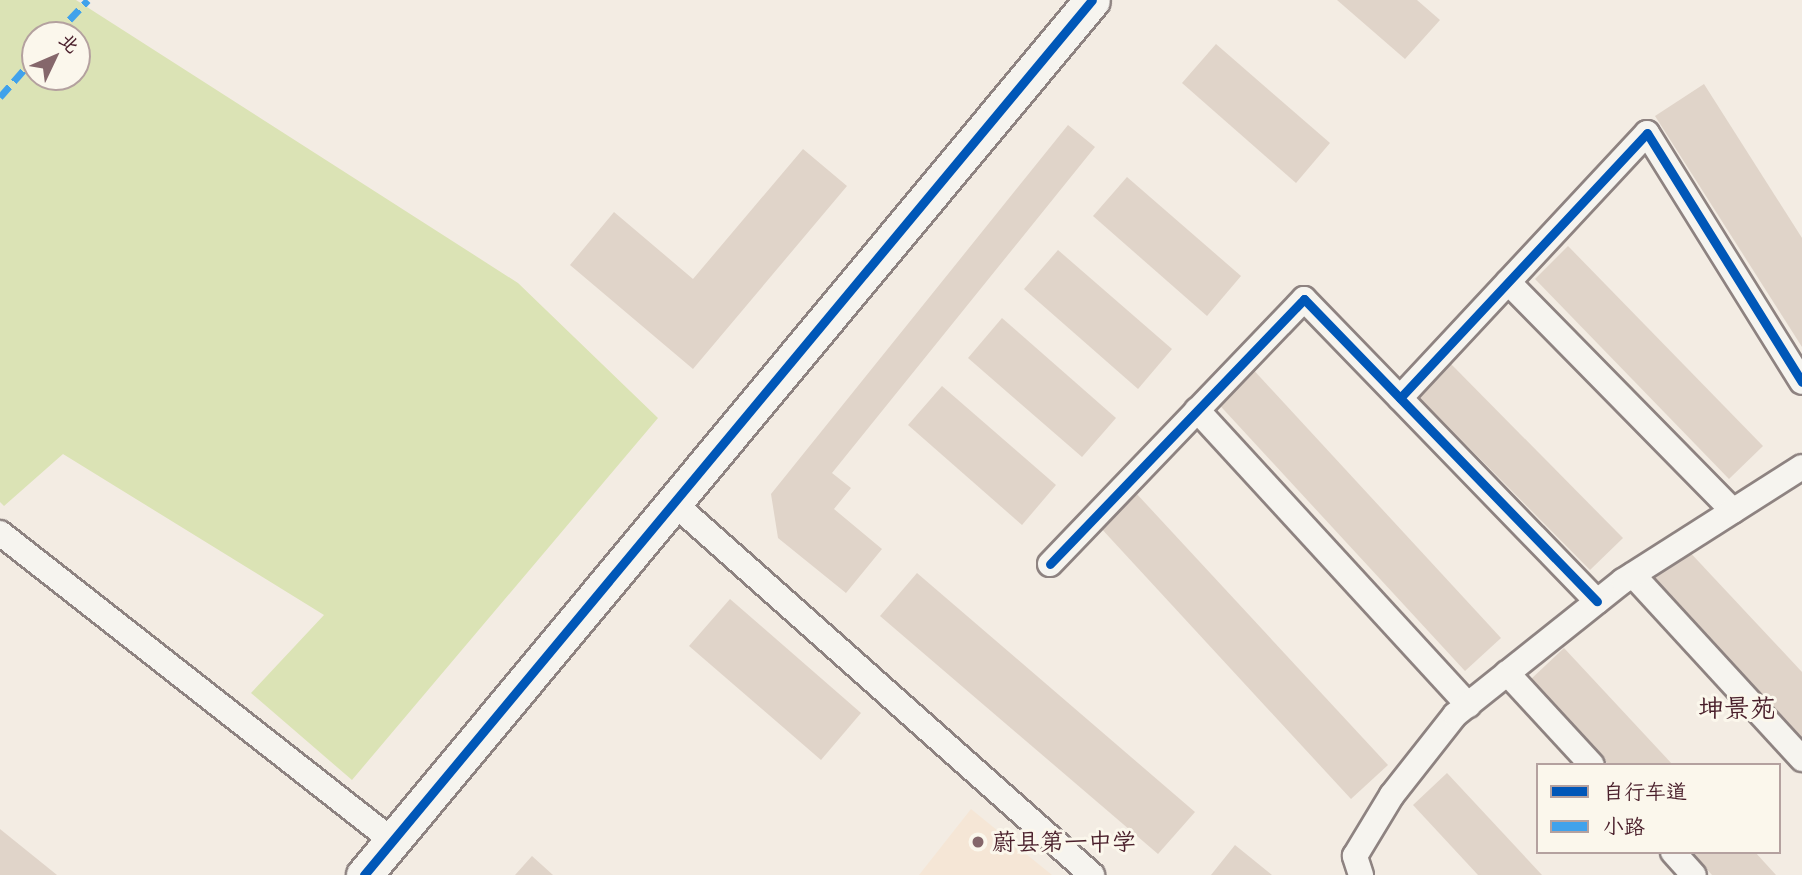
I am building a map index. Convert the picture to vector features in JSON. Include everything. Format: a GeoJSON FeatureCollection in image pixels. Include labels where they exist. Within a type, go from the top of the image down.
{"type":"FeatureCollection","features":[{"type":"Feature","properties":{"kind":"street"},"geometry":{"type":"LineString","coordinates":[[364,875],[676,505],[1092,0]]}},
{"type":"Feature","properties":{"kind":"street"},"geometry":{"type":"LineString","coordinates":[[1400,398],[1647,133],[1802,382]]}},
{"type":"Feature","properties":{"kind":"street"},"geometry":{"type":"LineString","coordinates":[[1508,282],[1732,511]]}},
{"type":"Feature","properties":{"kind":"street"},"geometry":{"type":"LineString","coordinates":[[1050,564],[1304,299],[1597,601]]}},
{"type":"Feature","properties":{"kind":"street"},"geometry":{"type":"LineString","coordinates":[[1197,410],[1468,705]]}},
{"type":"Feature","properties":{"kind":"street"},"geometry":{"type":"LineString","coordinates":[[1361,875],[1355,856],[1392,794],[1468,705],[1633,575],[1802,467]]}},
{"type":"Feature","properties":{"kind":"street"},"geometry":{"type":"LineString","coordinates":[[676,505],[1092,875]]}},
{"type":"Feature","properties":{"kind":"street"},"geometry":{"type":"LineString","coordinates":[[0,533],[392,840]]}},
{"type":"Feature","properties":{"kind":"street"},"geometry":{"type":"LineString","coordinates":[[1633,575],[1802,759]]}},
{"type":"Feature","properties":{"kind":"street"},"geometry":{"type":"LineString","coordinates":[[1507,673],[1590,763]]}},
{"type":"Feature","properties":{"kind":"street"},"geometry":{"type":"LineString","coordinates":[[1675,854],[1694,875]]}},
{"type":"Feature","properties":{"kind":"shaded area","name":"蔚县第一中学"},"geometry":{"type":"Polygon","coordinates":[[[971,809],[1052,875],[919,875],[971,809]]]}},
{"type":"Feature","properties":{"kind":"green space"},"geometry":{"type":"Polygon","coordinates":[[[0,0],[76,0],[518,283],[658,418],[352,780],[251,693],[324,615],[63,454],[4,506],[0,502],[0,0]]]}},
{"type":"Feature","properties":{"kind":"building"},"geometry":{"type":"Polygon","coordinates":[[[1337,0],[1417,0],[1440,20],[1405,59],[1337,0]]]}},
{"type":"Feature","properties":{"kind":"building"},"geometry":{"type":"Polygon","coordinates":[[[1216,44],[1330,143],[1296,183],[1182,83],[1216,44]]]}},
{"type":"Feature","properties":{"kind":"building"},"geometry":{"type":"Polygon","coordinates":[[[1704,84],[1802,238],[1802,347],[1655,116],[1704,84]]]}},
{"type":"Feature","properties":{"kind":"building"},"geometry":{"type":"Polygon","coordinates":[[[1068,125],[1095,147],[832,473],[851,488],[834,509],[882,549],[846,593],[778,538],[771,494],[1068,125]]]}},
{"type":"Feature","properties":{"kind":"building"},"geometry":{"type":"Polygon","coordinates":[[[803,149],[847,186],[693,369],[570,265],[614,212],[693,279],[803,149]]]}},
{"type":"Feature","properties":{"kind":"building"},"geometry":{"type":"Polygon","coordinates":[[[1127,177],[1241,276],[1207,316],[1093,216],[1127,177]]]}},
{"type":"Feature","properties":{"kind":"building"},"geometry":{"type":"Polygon","coordinates":[[[1568,246],[1763,446],[1729,479],[1535,279],[1568,246]]]}},
{"type":"Feature","properties":{"kind":"building"},"geometry":{"type":"Polygon","coordinates":[[[1058,250],[1172,349],[1138,389],[1024,289],[1058,250]]]}},
{"type":"Feature","properties":{"kind":"building"},"geometry":{"type":"Polygon","coordinates":[[[1002,318],[1116,418],[1082,457],[968,358],[1002,318]]]}},
{"type":"Feature","properties":{"kind":"building"},"geometry":{"type":"Polygon","coordinates":[[[1450,363],[1623,538],[1590,570],[1417,395],[1450,363]]]}},
{"type":"Feature","properties":{"kind":"building"},"geometry":{"type":"Polygon","coordinates":[[[1249,365],[1501,638],[1465,671],[1213,398],[1249,365]]]}},
{"type":"Feature","properties":{"kind":"building"},"geometry":{"type":"Polygon","coordinates":[[[942,386],[1056,485],[1022,525],[908,425],[942,386]]]}},
{"type":"Feature","properties":{"kind":"building"},"geometry":{"type":"Polygon","coordinates":[[[1135,492],[1388,765],[1351,799],[1099,526],[1135,492]]]}},
{"type":"Feature","properties":{"kind":"building"},"geometry":{"type":"Polygon","coordinates":[[[1685,547],[1802,672],[1802,741],[1650,579],[1685,547]]]}},
{"type":"Feature","properties":{"kind":"building"},"geometry":{"type":"Polygon","coordinates":[[[917,573],[1195,812],[1158,854],[880,616],[917,573]]]}},
{"type":"Feature","properties":{"kind":"building"},"geometry":{"type":"Polygon","coordinates":[[[730,599],[861,713],[821,760],[689,646],[730,599]]]}},
{"type":"Feature","properties":{"kind":"building"},"geometry":{"type":"Polygon","coordinates":[[[1564,648],[1671,763],[1607,763],[1530,680],[1564,648]]]}},
{"type":"Feature","properties":{"kind":"building"},"geometry":{"type":"Polygon","coordinates":[[[1447,773],[1542,875],[1478,875],[1413,805],[1447,773]]]}},
{"type":"Feature","properties":{"kind":"building"},"geometry":{"type":"Polygon","coordinates":[[[0,829],[57,875],[0,875],[0,829]]]}},
{"type":"Feature","properties":{"kind":"building"},"geometry":{"type":"Polygon","coordinates":[[[1235,845],[1272,875],[1211,875],[1235,845]]]}},
{"type":"Feature","properties":{"kind":"building"},"geometry":{"type":"Polygon","coordinates":[[[1693,854],[1757,854],[1776,875],[1712,875],[1693,854]]]}},
{"type":"Feature","properties":{"kind":"building"},"geometry":{"type":"Polygon","coordinates":[[[532,856],[553,875],[515,875],[532,856]]]}},
{"type":"Feature","properties":{"kind":"marked path"},"geometry":{"type":"LineString","coordinates":[[68,21],[88,0]]}},
{"type":"Feature","properties":{"kind":"marked path"},"geometry":{"type":"LineString","coordinates":[[0,97],[21,73]]}},
{"type":"Feature","properties":{"kind":"cycle path"},"geometry":{"type":"LineString","coordinates":[[364,875],[1092,0]]}},
{"type":"Feature","properties":{"kind":"cycle path"},"geometry":{"type":"LineString","coordinates":[[1400,398],[1647,133],[1802,382]]}},
{"type":"Feature","properties":{"kind":"cycle path"},"geometry":{"type":"LineString","coordinates":[[1050,564],[1304,299],[1597,601]]}},
{"type":"Feature","properties":{"kind":"place","name":"蔚县第一中学"},"geometry":{"type":"Point","coordinates":[978,842]}},
{"type":"Feature","properties":{"kind":"district","name":"坤景苑"},"geometry":{"type":"Point","coordinates":[1737,708]}}]}
